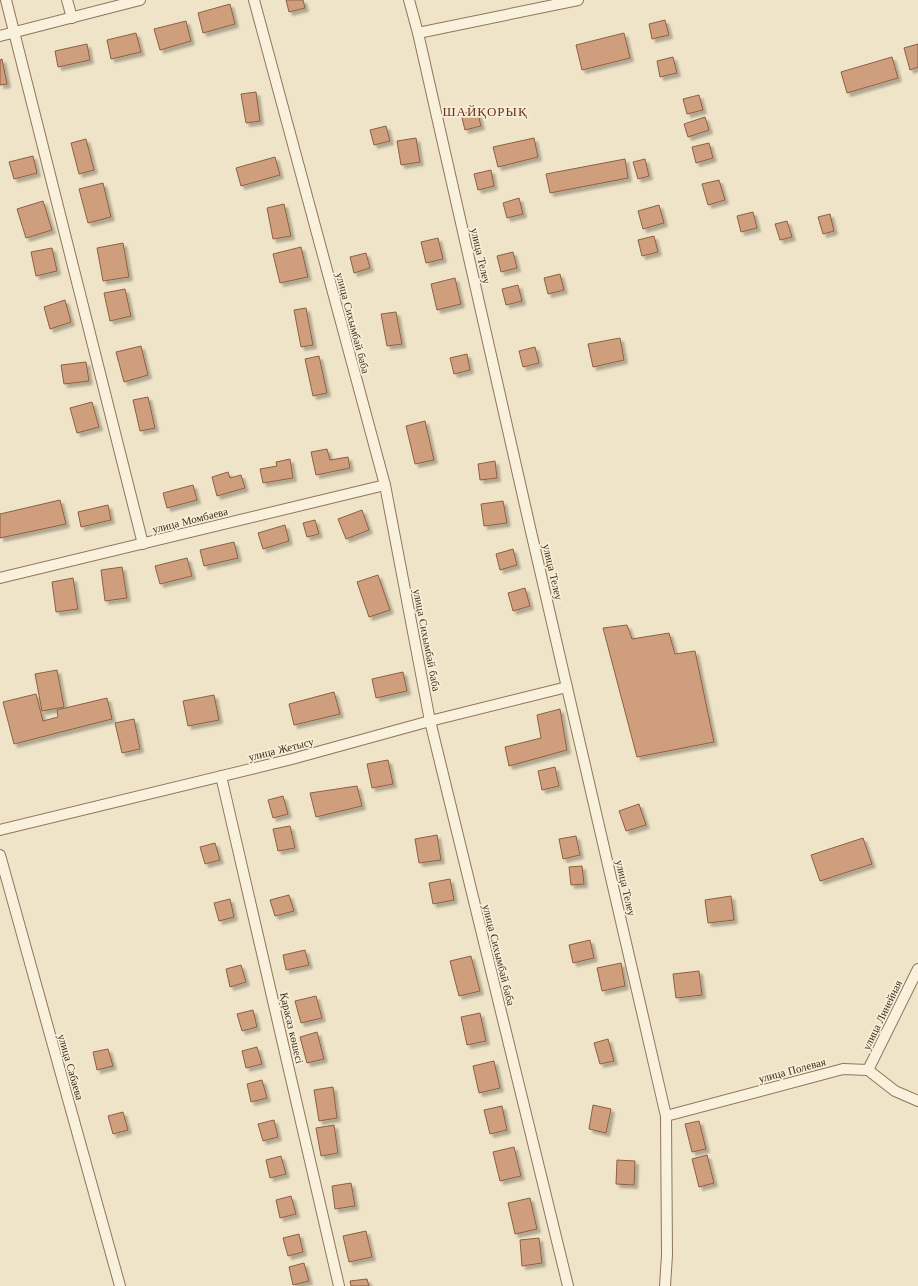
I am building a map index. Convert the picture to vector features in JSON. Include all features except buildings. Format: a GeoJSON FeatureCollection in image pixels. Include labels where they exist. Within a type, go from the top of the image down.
{"type":"FeatureCollection","features":[{"type":"Feature","properties":{"kind":"street"},"geometry":{"type":"LineString","coordinates":[[6,0],[142,544]]}},
{"type":"Feature","properties":{"kind":"street"},"geometry":{"type":"LineString","coordinates":[[67,0],[72,18]]}},
{"type":"Feature","properties":{"kind":"street"},"geometry":{"type":"LineString","coordinates":[[0,36],[140,0]]}},
{"type":"Feature","properties":{"kind":"street","name":"улица Сихымбай баба"},"geometry":{"type":"LineString","coordinates":[[254,0],[385,485],[430,721],[568,1286]]}},
{"type":"Feature","properties":{"kind":"street","name":"улица Телеу"},"geometry":{"type":"LineString","coordinates":[[409,0],[418,33],[666,1116],[667,1255],[665,1286]]}},
{"type":"Feature","properties":{"kind":"street"},"geometry":{"type":"LineString","coordinates":[[418,33],[578,0]]}},
{"type":"Feature","properties":{"kind":"street","name":"улица Момбаева"},"geometry":{"type":"LineString","coordinates":[[0,578],[385,485]]}},
{"type":"Feature","properties":{"kind":"street","name":"улица Жетысу"},"geometry":{"type":"LineString","coordinates":[[0,830],[292,759],[430,721],[567,687]]}},
{"type":"Feature","properties":{"kind":"street","name":"Қарасаз көшесі"},"geometry":{"type":"LineString","coordinates":[[221,776],[339,1286]]}},
{"type":"Feature","properties":{"kind":"street","name":"улица Сабаева"},"geometry":{"type":"LineString","coordinates":[[0,855],[120,1286]]}},
{"type":"Feature","properties":{"kind":"street","name":"улица Линейная"},"geometry":{"type":"LineString","coordinates":[[868,1070],[918,969]]}},
{"type":"Feature","properties":{"kind":"street","name":"улица Полевая"},"geometry":{"type":"LineString","coordinates":[[666,1116],[843,1069],[868,1070]]}},
{"type":"Feature","properties":{"kind":"street"},"geometry":{"type":"LineString","coordinates":[[868,1070],[895,1091],[918,1101]]}},
{"type":"Feature","properties":{"kind":"district","name":"ШАЙҚОРЫҚ"},"geometry":{"type":"Point","coordinates":[485,111]}}]}
